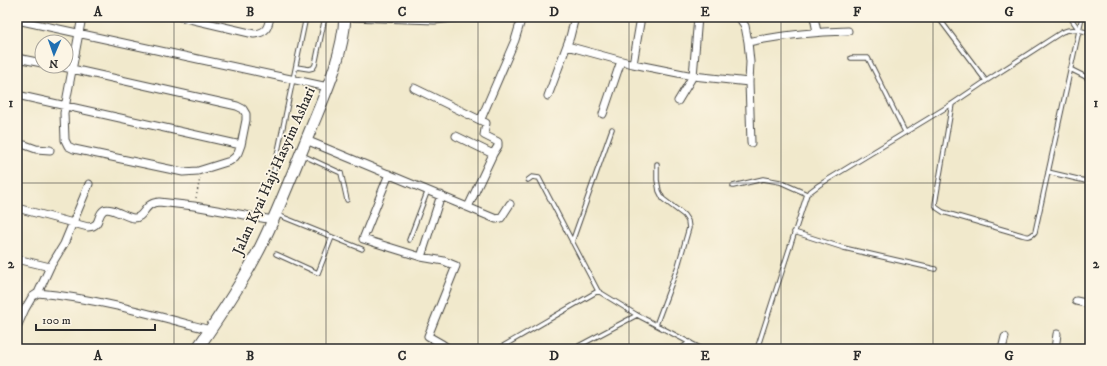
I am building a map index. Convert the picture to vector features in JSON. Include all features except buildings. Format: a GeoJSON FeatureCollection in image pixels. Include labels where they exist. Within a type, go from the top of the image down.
{"type":"FeatureCollection","features":[{"type":"Feature","properties":{"kind":"main road","name":"Jalan Kyai Haji Hasyim Ashari"},"geometry":{"type":"LineString","coordinates":[[197,349],[237,289],[260,247],[274,217],[328,87],[340,50],[345,17]]}},
{"type":"Feature","properties":{"kind":"street"},"geometry":{"type":"LineString","coordinates":[[74,59],[82,17]]}},
{"type":"Feature","properties":{"kind":"street"},"geometry":{"type":"LineString","coordinates":[[180,17],[254,34],[260,34],[266,30],[270,17]]}},
{"type":"Feature","properties":{"kind":"street"},"geometry":{"type":"LineString","coordinates":[[353,17],[435,19],[463,17]]}},
{"type":"Feature","properties":{"kind":"street"},"geometry":{"type":"LineString","coordinates":[[481,120],[515,40],[522,17]]}},
{"type":"Feature","properties":{"kind":"street"},"geometry":{"type":"LineString","coordinates":[[548,96],[567,46],[575,17]]}},
{"type":"Feature","properties":{"kind":"street"},"geometry":{"type":"LineString","coordinates":[[633,64],[641,17]]}},
{"type":"Feature","properties":{"kind":"street"},"geometry":{"type":"LineString","coordinates":[[678,101],[693,76],[698,17]]}},
{"type":"Feature","properties":{"kind":"street"},"geometry":{"type":"LineString","coordinates":[[739,17],[745,26],[750,62],[749,82],[751,143]]}},
{"type":"Feature","properties":{"kind":"street"},"geometry":{"type":"LineString","coordinates":[[814,17],[817,32]]}},
{"type":"Feature","properties":{"kind":"street"},"geometry":{"type":"LineString","coordinates":[[17,20],[328,87]]}},
{"type":"Feature","properties":{"kind":"street"},"geometry":{"type":"LineString","coordinates":[[748,42],[775,36],[848,30]]}},
{"type":"Feature","properties":{"kind":"street"},"geometry":{"type":"LineString","coordinates":[[567,46],[633,64],[693,76],[749,82]]}},
{"type":"Feature","properties":{"kind":"street"},"geometry":{"type":"LineString","coordinates":[[17,58],[34,61]]}},
{"type":"Feature","properties":{"kind":"street"},"geometry":{"type":"LineString","coordinates":[[603,114],[621,61]]}},
{"type":"Feature","properties":{"kind":"street"},"geometry":{"type":"LineString","coordinates":[[71,74],[64,114],[65,140],[68,146],[74,149],[183,172],[198,172],[230,161],[238,153],[246,120],[246,114],[243,109],[237,106],[74,69]]}},
{"type":"Feature","properties":{"kind":"street"},"geometry":{"type":"LineString","coordinates":[[414,88],[486,123],[484,135],[498,142],[498,146],[468,207]]}},
{"type":"Feature","properties":{"kind":"street"},"geometry":{"type":"LineString","coordinates":[[17,95],[241,145]]}},
{"type":"Feature","properties":{"kind":"street"},"geometry":{"type":"LineString","coordinates":[[456,136],[493,154]]}},
{"type":"Feature","properties":{"kind":"street"},"geometry":{"type":"LineString","coordinates":[[306,140],[496,219],[501,218],[510,204]]}},
{"type":"Feature","properties":{"kind":"street"},"geometry":{"type":"LineString","coordinates":[[17,145],[50,150]]}},
{"type":"Feature","properties":{"kind":"street"},"geometry":{"type":"LineString","coordinates":[[389,174],[363,239],[421,256],[444,261],[456,266],[428,336],[449,349]]}},
{"type":"Feature","properties":{"kind":"street"},"geometry":{"type":"LineString","coordinates":[[17,327],[28,303],[32,297],[38,293],[50,267],[64,244],[89,184]]}},
{"type":"Feature","properties":{"kind":"street"},"geometry":{"type":"LineString","coordinates":[[421,256],[441,196]]}},
{"type":"Feature","properties":{"kind":"street"},"geometry":{"type":"LineString","coordinates":[[17,208],[88,227],[97,223],[104,210],[108,209],[136,218],[140,217],[149,205],[154,202],[274,217]]}},
{"type":"Feature","properties":{"kind":"street"},"geometry":{"type":"LineString","coordinates":[[17,259],[50,267]]}},
{"type":"Feature","properties":{"kind":"street"},"geometry":{"type":"LineString","coordinates":[[38,293],[76,298],[152,314],[210,330]]}},
{"type":"Feature","properties":{"kind":"street"},"geometry":{"type":"LineString","coordinates":[[1076,301],[1090,304]]}},
{"type":"Feature","properties":{"kind":"street"},"geometry":{"type":"LineString","coordinates":[[1055,349],[1058,334]]}},
{"type":"Feature","properties":{"kind":"street"},"geometry":{"type":"LineString","coordinates":[[1002,349],[1004,337]]}},
{"type":"Feature","properties":{"kind":"lane"},"geometry":{"type":"LineString","coordinates":[[273,175],[306,17]]}},
{"type":"Feature","properties":{"kind":"lane"},"geometry":{"type":"LineString","coordinates":[[296,66],[309,69],[313,68],[315,65],[325,17]]}},
{"type":"Feature","properties":{"kind":"lane"},"geometry":{"type":"LineString","coordinates":[[938,17],[986,81]]}},
{"type":"Feature","properties":{"kind":"lane"},"geometry":{"type":"LineString","coordinates":[[1070,17],[1079,30]]}},
{"type":"Feature","properties":{"kind":"lane"},"geometry":{"type":"LineString","coordinates":[[952,104],[935,204],[937,208],[943,212],[1028,237],[1032,236],[1035,232],[1082,17]]}},
{"type":"Feature","properties":{"kind":"lane"},"geometry":{"type":"LineString","coordinates":[[757,349],[807,194],[819,185],[952,104],[1062,32],[1068,30],[1079,30],[1090,33]]}},
{"type":"Feature","properties":{"kind":"lane"},"geometry":{"type":"LineString","coordinates":[[851,58],[868,58],[905,132]]}},
{"type":"Feature","properties":{"kind":"lane"},"geometry":{"type":"LineString","coordinates":[[1070,69],[1090,79]]}},
{"type":"Feature","properties":{"kind":"lane"},"geometry":{"type":"LineString","coordinates":[[572,242],[612,129]]}},
{"type":"Feature","properties":{"kind":"lane"},"geometry":{"type":"LineString","coordinates":[[301,154],[341,173],[347,200]]}},
{"type":"Feature","properties":{"kind":"lane"},"geometry":{"type":"LineString","coordinates":[[656,325],[678,266],[689,228],[688,221],[684,215],[663,199],[659,191],[657,180],[657,164]]}},
{"type":"Feature","properties":{"kind":"lane"},"geometry":{"type":"LineString","coordinates":[[1048,172],[1090,182]]}},
{"type":"Feature","properties":{"kind":"lane"},"geometry":{"type":"LineString","coordinates":[[528,180],[532,177],[539,178],[598,291],[637,315],[702,349]]}},
{"type":"Feature","properties":{"kind":"lane"},"geometry":{"type":"LineString","coordinates":[[733,186],[763,179],[780,182],[807,194]]}},
{"type":"Feature","properties":{"kind":"lane"},"geometry":{"type":"LineString","coordinates":[[409,240],[428,190]]}},
{"type":"Feature","properties":{"kind":"lane"},"geometry":{"type":"LineString","coordinates":[[274,217],[362,249]]}},
{"type":"Feature","properties":{"kind":"lane"},"geometry":{"type":"LineString","coordinates":[[794,232],[844,248],[935,269]]}},
{"type":"Feature","properties":{"kind":"lane"},"geometry":{"type":"LineString","coordinates":[[276,254],[318,273],[332,237]]}},
{"type":"Feature","properties":{"kind":"lane"},"geometry":{"type":"LineString","coordinates":[[498,349],[598,291]]}},
{"type":"Feature","properties":{"kind":"lane"},"geometry":{"type":"LineString","coordinates":[[573,349],[637,315]]}},
{"type":"Feature","properties":{"kind":"lane"},"geometry":{"type":"LineString","coordinates":[[680,349],[690,342]]}},
{"type":"Feature","properties":{"kind":"path"},"geometry":{"type":"LineString","coordinates":[[194,206],[200,180],[198,172]]}}]}
